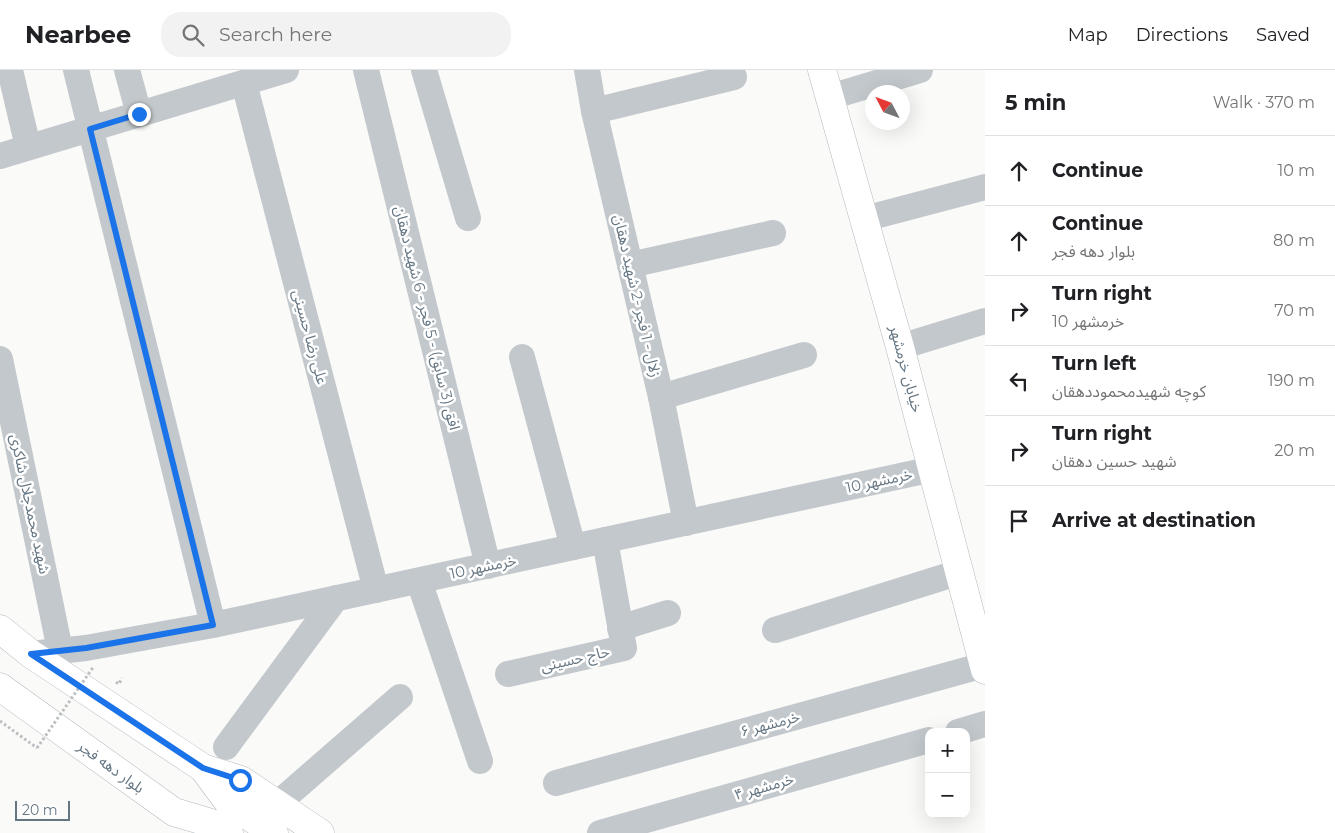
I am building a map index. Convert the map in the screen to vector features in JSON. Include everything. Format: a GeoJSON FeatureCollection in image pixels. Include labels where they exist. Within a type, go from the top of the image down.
{"type":"FeatureCollection","features":[{"type":"Feature","properties":{"kind":"main road","name":"خیابان خرمشهر"},"geometry":{"type":"LineString","coordinates":[[822,70],[984,657]]}},
{"type":"Feature","properties":{"kind":"main road"},"geometry":{"type":"LineString","coordinates":[[0,629],[31,654],[203,768],[240,780],[320,833]]}},
{"type":"Feature","properties":{"kind":"main road","name":"بلوار دهه فجر"},"geometry":{"type":"LineString","coordinates":[[0,687],[174,812],[214,824],[229,833]]}},
{"type":"Feature","properties":{"kind":"main road"},"geometry":{"type":"LineString","coordinates":[[203,768],[229,802],[274,833]]}},
{"type":"Feature","properties":{"kind":"main road"},"geometry":{"type":"LineString","coordinates":[[174,812],[194,833]]}},
{"type":"Feature","properties":{"kind":"street"},"geometry":{"type":"LineString","coordinates":[[10,70],[28,147]]}},
{"type":"Feature","properties":{"kind":"street"},"geometry":{"type":"LineString","coordinates":[[76,70],[213,625]]}},
{"type":"Feature","properties":{"kind":"street"},"geometry":{"type":"LineString","coordinates":[[127,70],[139,114]]}},
{"type":"Feature","properties":{"kind":"street"},"geometry":{"type":"LineString","coordinates":[[0,156],[139,114],[232,81],[286,70]]}},
{"type":"Feature","properties":{"kind":"street","name":"افق (3 سابق) - 5 فجر - 6 شهید دهقان"},"geometry":{"type":"LineString","coordinates":[[366,70],[488,566]]}},
{"type":"Feature","properties":{"kind":"street"},"geometry":{"type":"LineString","coordinates":[[424,70],[468,218]]}},
{"type":"Feature","properties":{"kind":"street","name":"زلال - 1 فجر -2 شهید دهقان"},"geometry":{"type":"LineString","coordinates":[[587,70],[594,111],[661,397],[686,523]]}},
{"type":"Feature","properties":{"kind":"street"},"geometry":{"type":"LineString","coordinates":[[830,97],[920,70]]}},
{"type":"Feature","properties":{"kind":"street"},"geometry":{"type":"LineString","coordinates":[[594,111],[734,77]]}},
{"type":"Feature","properties":{"kind":"street","name":"علی رضا حسینی"},"geometry":{"type":"LineString","coordinates":[[232,81],[376,590]]}},
{"type":"Feature","properties":{"kind":"street"},"geometry":{"type":"LineString","coordinates":[[864,219],[985,187]]}},
{"type":"Feature","properties":{"kind":"street"},"geometry":{"type":"LineString","coordinates":[[630,265],[773,233]]}},
{"type":"Feature","properties":{"kind":"street"},"geometry":{"type":"LineString","coordinates":[[900,347],[985,321]]}},
{"type":"Feature","properties":{"kind":"street"},"geometry":{"type":"LineString","coordinates":[[661,397],[804,355]]}},
{"type":"Feature","properties":{"kind":"street"},"geometry":{"type":"LineString","coordinates":[[522,358],[573,547]]}},
{"type":"Feature","properties":{"kind":"street","name":"شهید محمدجلال شاکری"},"geometry":{"type":"LineString","coordinates":[[0,359],[60,650]]}},
{"type":"Feature","properties":{"kind":"street","name":"خرمشهر 10"},"geometry":{"type":"LineString","coordinates":[[31,654],[86,648],[213,625],[933,469]]}},
{"type":"Feature","properties":{"kind":"street","name":"حاج حسینی"},"geometry":{"type":"LineString","coordinates":[[508,674],[624,648],[605,540]]}},
{"type":"Feature","properties":{"kind":"street"},"geometry":{"type":"LineString","coordinates":[[775,630],[960,572]]}},
{"type":"Feature","properties":{"kind":"street"},"geometry":{"type":"LineString","coordinates":[[418,581],[480,761]]}},
{"type":"Feature","properties":{"kind":"street"},"geometry":{"type":"LineString","coordinates":[[226,747],[336,598]]}},
{"type":"Feature","properties":{"kind":"street"},"geometry":{"type":"LineString","coordinates":[[620,628],[668,613]]}},
{"type":"Feature","properties":{"kind":"street","name":"خرمشهر ۶"},"geometry":{"type":"LineString","coordinates":[[556,783],[984,657]]}},
{"type":"Feature","properties":{"kind":"street"},"geometry":{"type":"LineString","coordinates":[[276,805],[400,698]]}},
{"type":"Feature","properties":{"kind":"street"},"geometry":{"type":"LineString","coordinates":[[970,728],[985,724]]}},
{"type":"Feature","properties":{"kind":"street","name":"خرمشهر ۴"},"geometry":{"type":"LineString","coordinates":[[600,833],[925,741]]}},
{"type":"Feature","properties":{"kind":"path"},"geometry":{"type":"LineString","coordinates":[[0,721],[37,748],[94,666]]}},
{"type":"Feature","properties":{"kind":"path"},"geometry":{"type":"LineString","coordinates":[[119,684],[122,678]]}},
{"type":"Feature","properties":{"kind":"route"},"geometry":{"type":"LineString","coordinates":[[139,114],[90,129],[213,625],[86,648],[31,654],[203,768],[240,780]]}}]}
